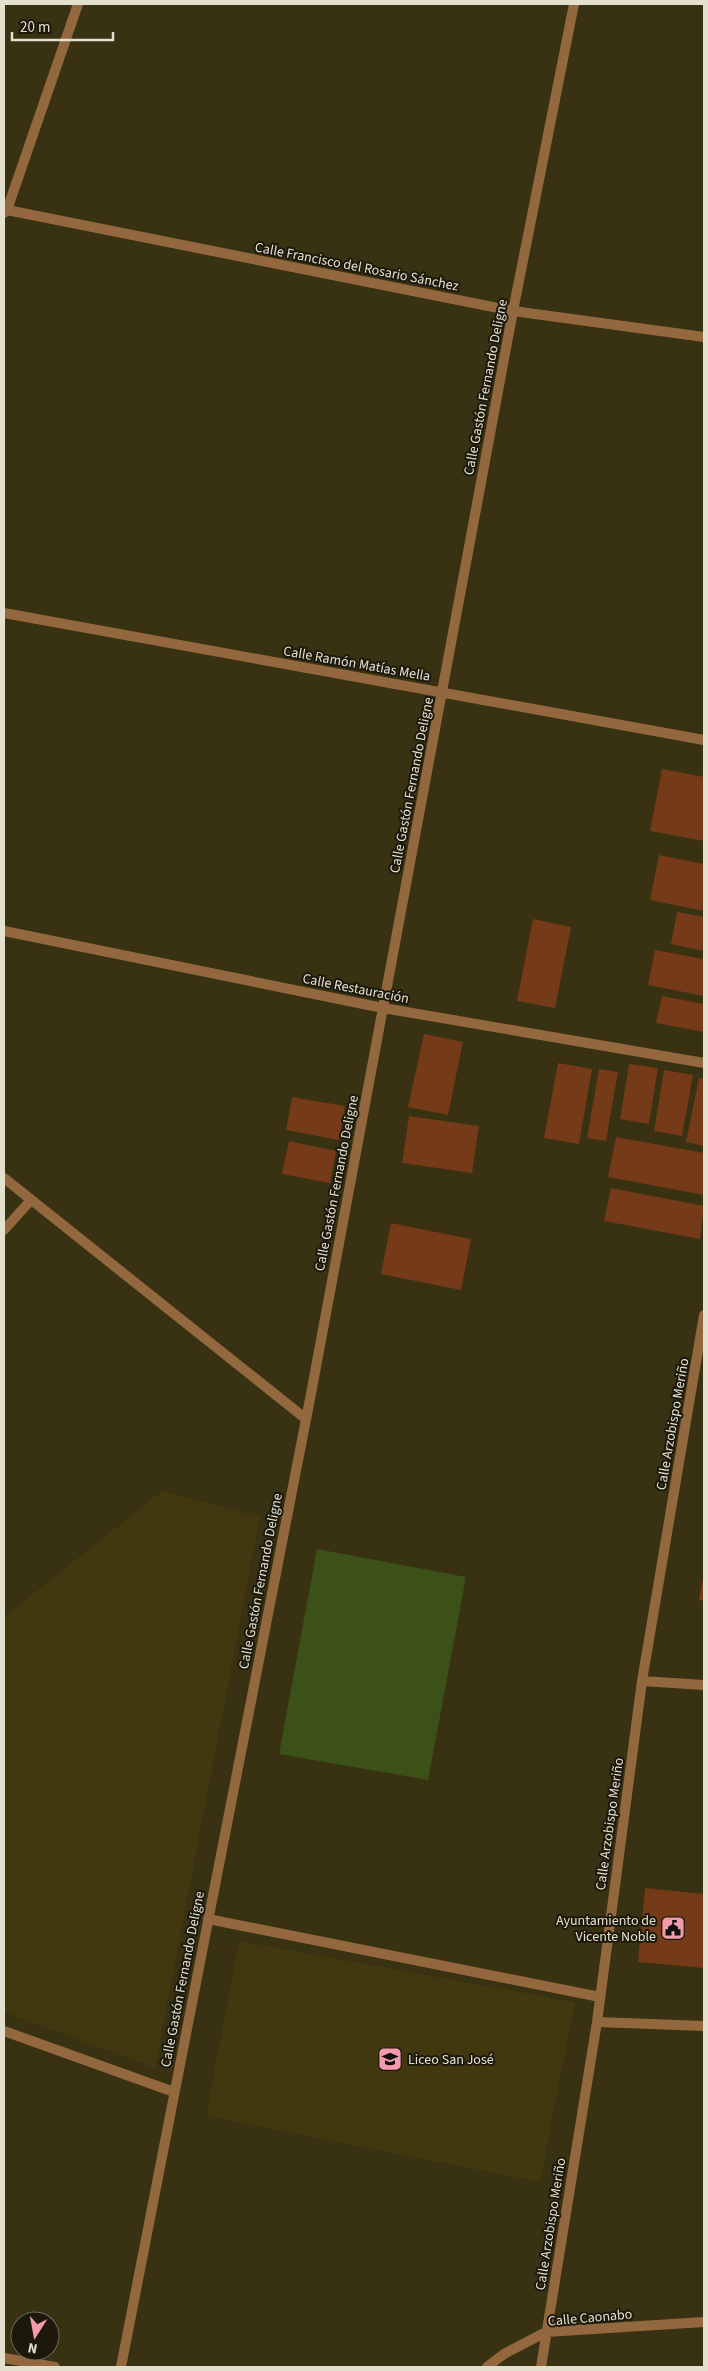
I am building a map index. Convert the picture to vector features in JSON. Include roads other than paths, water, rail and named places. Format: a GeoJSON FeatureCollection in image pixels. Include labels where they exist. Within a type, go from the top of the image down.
{"type":"FeatureCollection","features":[{"type":"Feature","properties":{"kind":"street"},"geometry":{"type":"LineString","coordinates":[[5,211],[78,4]]}},
{"type":"Feature","properties":{"kind":"street","name":"Calle Gastón Fernando Deligne"},"geometry":{"type":"LineString","coordinates":[[121,2367],[306,1419],[513,311],[574,4]]}},
{"type":"Feature","properties":{"kind":"street","name":"Calle Francisco del Rosario Sánchez"},"geometry":{"type":"LineString","coordinates":[[5,211],[513,311],[704,337]]}},
{"type":"Feature","properties":{"kind":"street","name":"Calle Ramón Matías Mella"},"geometry":{"type":"LineString","coordinates":[[4,613],[704,740]]}},
{"type":"Feature","properties":{"kind":"street","name":"Calle Restauración"},"geometry":{"type":"LineString","coordinates":[[4,932],[383,1008],[704,1063]]}},
{"type":"Feature","properties":{"kind":"street"},"geometry":{"type":"LineString","coordinates":[[4,1178],[306,1419]]}},
{"type":"Feature","properties":{"kind":"street"},"geometry":{"type":"LineString","coordinates":[[4,1230],[31,1200]]}},
{"type":"Feature","properties":{"kind":"street","name":"Calle Arzobispo Meriño"},"geometry":{"type":"LineString","coordinates":[[541,2367],[597,2022],[642,1681],[704,1315]]}},
{"type":"Feature","properties":{"kind":"street"},"geometry":{"type":"LineString","coordinates":[[642,1681],[704,1685]]}},
{"type":"Feature","properties":{"kind":"street"},"geometry":{"type":"LineString","coordinates":[[208,1919],[600,1997]]}},
{"type":"Feature","properties":{"kind":"street"},"geometry":{"type":"LineString","coordinates":[[597,2022],[704,2026]]}},
{"type":"Feature","properties":{"kind":"street"},"geometry":{"type":"LineString","coordinates":[[4,2031],[174,2092]]}},
{"type":"Feature","properties":{"kind":"street","name":"Calle Caonabo"},"geometry":{"type":"LineString","coordinates":[[488,2367],[504,2354],[546,2332],[704,2322]]}},
{"type":"Feature","properties":{"kind":"street"},"geometry":{"type":"LineString","coordinates":[[4,2358],[55,2367]]}},
{"type":"Feature","properties":{"kind":"place","name":"Ayuntamiento de Vicente Noble"},"geometry":{"type":"Point","coordinates":[673,1928]}},
{"type":"Feature","properties":{"kind":"place","name":"Liceo San José"},"geometry":{"type":"Point","coordinates":[390,2059]}}]}
